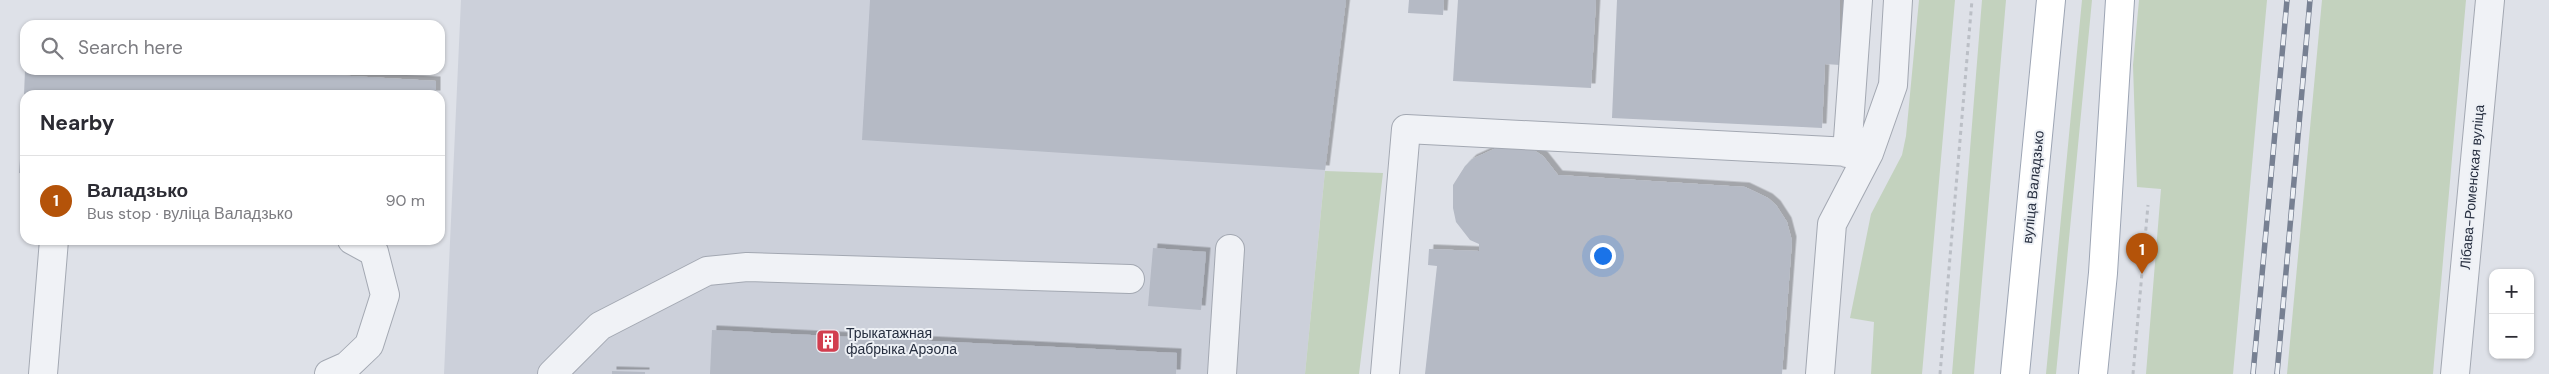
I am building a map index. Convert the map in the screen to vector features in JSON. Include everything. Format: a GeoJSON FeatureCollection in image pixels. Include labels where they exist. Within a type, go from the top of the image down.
{"type":"FeatureCollection","features":[{"type":"Feature","properties":{"kind":"main road","name":"вуліца Валадзько"},"geometry":{"type":"LineString","coordinates":[[2015,374],[2051,0]]}},
{"type":"Feature","properties":{"kind":"main road"},"geometry":{"type":"LineString","coordinates":[[2094,374],[2103,273],[2120,0]]}},
{"type":"Feature","properties":{"kind":"street"},"geometry":{"type":"LineString","coordinates":[[1858,0],[1858,153]]}},
{"type":"Feature","properties":{"kind":"street"},"geometry":{"type":"LineString","coordinates":[[1820,374],[1832,224],[1858,153],[1893,85],[1898,0]]}},
{"type":"Feature","properties":{"kind":"street","name":"Лібава-Роменская вуліца"},"geometry":{"type":"LineString","coordinates":[[2455,374],[2490,0]]}},
{"type":"Feature","properties":{"kind":"street"},"geometry":{"type":"LineString","coordinates":[[1385,374],[1406,129],[1858,153]]}},
{"type":"Feature","properties":{"kind":"street"},"geometry":{"type":"LineString","coordinates":[[42,374],[54,245]]}},
{"type":"Feature","properties":{"kind":"street"},"geometry":{"type":"LineString","coordinates":[[329,374],[347,366],[369,346],[385,295],[374,252],[361,245]]}},
{"type":"Feature","properties":{"kind":"street"},"geometry":{"type":"LineString","coordinates":[[1222,374],[1230,249]]}},
{"type":"Feature","properties":{"kind":"street"},"geometry":{"type":"LineString","coordinates":[[552,374],[600,326],[707,271],[747,267],[1130,279]]}},
{"type":"Feature","properties":{"kind":"path"},"geometry":{"type":"LineString","coordinates":[[1940,374],[1972,0]]}},
{"type":"Feature","properties":{"kind":"path"},"geometry":{"type":"LineString","coordinates":[[2133,374],[2148,205]]}},
{"type":"Feature","properties":{"kind":"shaded area"},"geometry":{"type":"Polygon","coordinates":[[[461,0],[1346,0],[1325,171],[1305,374],[444,374],[461,0]]]}},
{"type":"Feature","properties":{"kind":"green space"},"geometry":{"type":"Polygon","coordinates":[[[1919,0],[1955,0],[1922,374],[1871,374],[1874,322],[1850,318],[1871,214],[1902,155],[1906,136],[1919,0]]]}},
{"type":"Feature","properties":{"kind":"green space"},"geometry":{"type":"Polygon","coordinates":[[[1982,0],[2006,0],[1974,374],[1952,374],[1982,0]]]}},
{"type":"Feature","properties":{"kind":"green space"},"geometry":{"type":"Polygon","coordinates":[[[2082,0],[2092,0],[2056,374],[2046,374],[2082,0]]]}},
{"type":"Feature","properties":{"kind":"green space"},"geometry":{"type":"Polygon","coordinates":[[[2139,0],[2267,0],[2233,374],[2146,374],[2161,189],[2137,187],[2133,65],[2139,0]]]}},
{"type":"Feature","properties":{"kind":"green space"},"geometry":{"type":"Polygon","coordinates":[[[2322,0],[2466,0],[2433,374],[2287,374],[2322,0]]]}},
{"type":"Feature","properties":{"kind":"green space"},"geometry":{"type":"Polygon","coordinates":[[[1325,171],[1383,173],[1359,374],[1305,374],[1325,171]]]}},
{"type":"Feature","properties":{"kind":"building"},"geometry":{"type":"Polygon","coordinates":[[[870,0],[1346,0],[1325,170],[862,140],[870,0]]]}},
{"type":"Feature","properties":{"kind":"building"},"geometry":{"type":"Polygon","coordinates":[[[1409,0],[1444,0],[1443,15],[1408,13],[1409,0]]]}},
{"type":"Feature","properties":{"kind":"building"},"geometry":{"type":"Polygon","coordinates":[[[1458,0],[1596,0],[1591,88],[1453,81],[1458,0]]]}},
{"type":"Feature","properties":{"kind":"building"},"geometry":{"type":"Polygon","coordinates":[[[1617,0],[1840,0],[1840,65],[1825,64],[1822,128],[1612,118],[1617,0]]]}},
{"type":"Feature","properties":{"kind":"building"},"geometry":{"type":"Polygon","coordinates":[[[25,75],[334,75],[436,81],[436,90],[24,90],[25,75]]]}},
{"type":"Feature","properties":{"kind":"building"},"geometry":{"type":"Polygon","coordinates":[[[1504,146],[1532,149],[1543,156],[1558,175],[1745,187],[1768,198],[1776,205],[1787,222],[1792,241],[1782,374],[1425,374],[1437,266],[1428,265],[1429,249],[1479,251],[1479,244],[1470,240],[1456,222],[1453,208],[1453,185],[1465,166],[1472,159],[1504,146]]]}},
{"type":"Feature","properties":{"kind":"building"},"geometry":{"type":"Polygon","coordinates":[[[1153,248],[1206,252],[1201,310],[1148,306],[1153,248]]]}},
{"type":"Feature","properties":{"kind":"building","name":"Трыкатажная фабрыка Арэола"},"geometry":{"type":"Polygon","coordinates":[[[712,330],[1177,353],[1176,374],[710,374],[712,330]]]}},
{"type":"Feature","properties":{"kind":"building"},"geometry":{"type":"Polygon","coordinates":[[[612,371],[645,372],[645,374],[612,374],[612,371]]]}},
{"type":"Feature","properties":{"kind":"railway"},"geometry":{"type":"LineString","coordinates":[[2253,374],[2287,0]]}},
{"type":"Feature","properties":{"kind":"railway"},"geometry":{"type":"LineString","coordinates":[[2277,374],[2310,0]]}},
{"type":"Feature","properties":{"kind":"place","name":"Валадзько"},"geometry":{"type":"Point","coordinates":[2142,274]}},
{"type":"Feature","properties":{"kind":"place","name":"Трыкатажная фабрыка Арэола"},"geometry":{"type":"Point","coordinates":[828,341]}}]}
